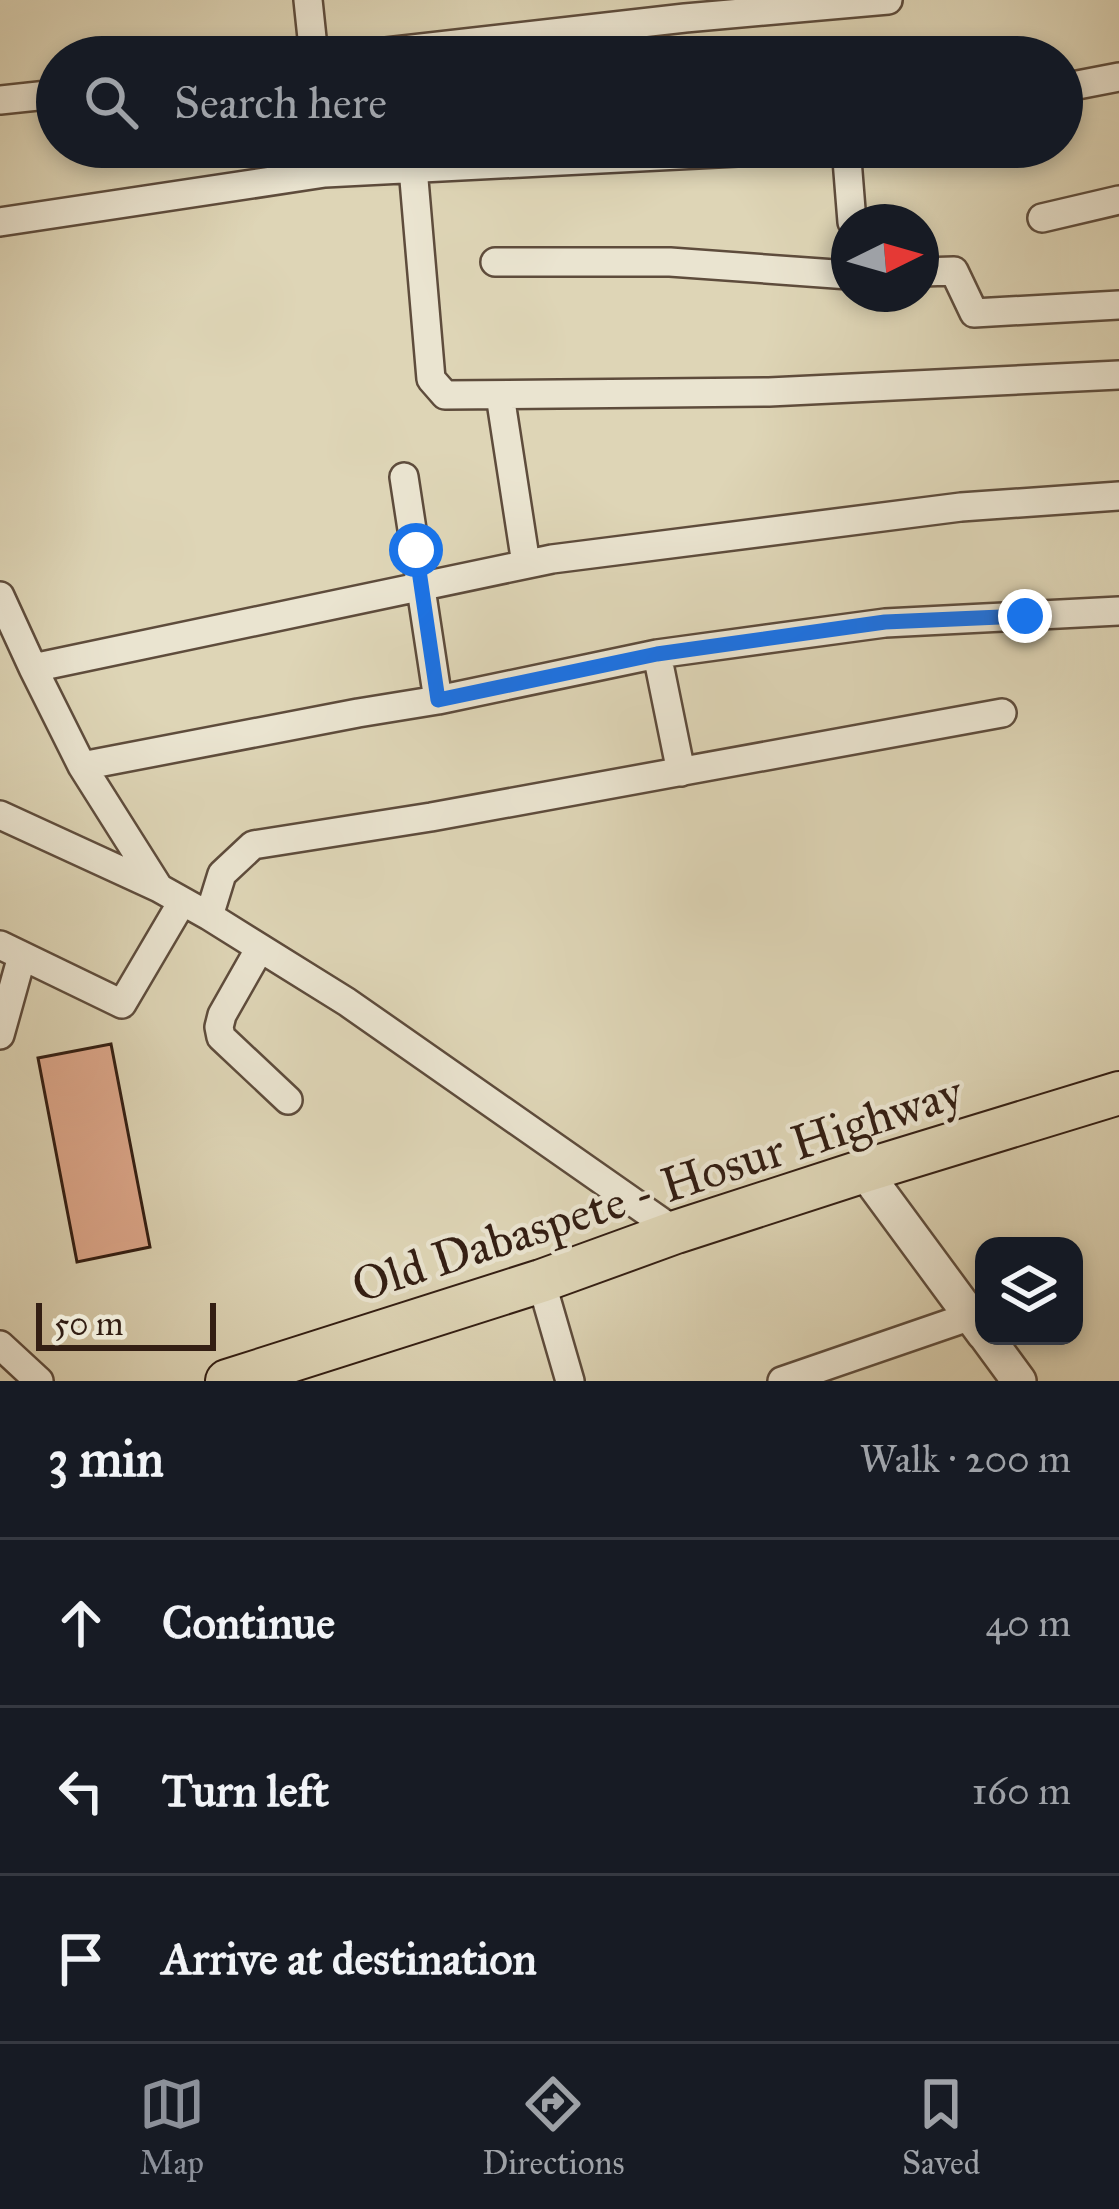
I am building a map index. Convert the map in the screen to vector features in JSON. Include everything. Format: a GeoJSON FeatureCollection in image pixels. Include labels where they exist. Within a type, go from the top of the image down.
{"type":"FeatureCollection","features":[{"type":"Feature","properties":{"kind":"main road","name":"Old Dabaspete - Hosur Highway"},"geometry":{"type":"LineString","coordinates":[[227,1381],[864,1171],[1119,1093]]}},
{"type":"Feature","properties":{"kind":"street"},"geometry":{"type":"LineString","coordinates":[[308,0],[312,36]]}},
{"type":"Feature","properties":{"kind":"street"},"geometry":{"type":"LineString","coordinates":[[527,36],[888,0]]}},
{"type":"Feature","properties":{"kind":"street"},"geometry":{"type":"LineString","coordinates":[[1083,84],[1119,77]]}},
{"type":"Feature","properties":{"kind":"street"},"geometry":{"type":"LineString","coordinates":[[0,100],[36,96]]}},
{"type":"Feature","properties":{"kind":"street"},"geometry":{"type":"LineString","coordinates":[[0,222],[325,173],[413,168],[431,379],[445,395],[769,392],[1119,375]]}},
{"type":"Feature","properties":{"kind":"street"},"geometry":{"type":"LineString","coordinates":[[848,168],[851,204]]}},
{"type":"Feature","properties":{"kind":"street"},"geometry":{"type":"LineString","coordinates":[[1042,218],[1119,200]]}},
{"type":"Feature","properties":{"kind":"street"},"geometry":{"type":"LineString","coordinates":[[495,262],[670,262],[831,273]]}},
{"type":"Feature","properties":{"kind":"street"},"geometry":{"type":"LineString","coordinates":[[939,271],[954,271],[974,314],[1119,305]]}},
{"type":"Feature","properties":{"kind":"street"},"geometry":{"type":"LineString","coordinates":[[500,395],[526,564]]}},
{"type":"Feature","properties":{"kind":"street"},"geometry":{"type":"LineString","coordinates":[[404,477],[438,700]]}},
{"type":"Feature","properties":{"kind":"street"},"geometry":{"type":"LineString","coordinates":[[32,668],[526,564],[941,509],[1119,496]]}},
{"type":"Feature","properties":{"kind":"street"},"geometry":{"type":"LineString","coordinates":[[0,596],[82,766],[171,895]]}},
{"type":"Feature","properties":{"kind":"street"},"geometry":{"type":"LineString","coordinates":[[82,766],[657,654],[885,622],[1119,611]]}},
{"type":"Feature","properties":{"kind":"street"},"geometry":{"type":"LineString","coordinates":[[657,654],[681,772]]}},
{"type":"Feature","properties":{"kind":"street"},"geometry":{"type":"LineString","coordinates":[[209,916],[223,874],[254,845],[431,818],[1002,713]]}},
{"type":"Feature","properties":{"kind":"street"},"geometry":{"type":"LineString","coordinates":[[0,815],[209,916],[347,1002],[676,1232]]}},
{"type":"Feature","properties":{"kind":"street"},"geometry":{"type":"LineString","coordinates":[[0,1035],[11,951],[122,1004],[171,895]]}},
{"type":"Feature","properties":{"kind":"street"},"geometry":{"type":"LineString","coordinates":[[260,948],[219,1027],[221,1036],[288,1100]]}},
{"type":"Feature","properties":{"kind":"street"},"geometry":{"type":"LineString","coordinates":[[864,1171],[975,1321]]}},
{"type":"Feature","properties":{"kind":"street"},"geometry":{"type":"LineString","coordinates":[[541,1281],[570,1381]]}},
{"type":"Feature","properties":{"kind":"street"},"geometry":{"type":"LineString","coordinates":[[782,1381],[975,1329]]}},
{"type":"Feature","properties":{"kind":"street"},"geometry":{"type":"LineString","coordinates":[[0,1345],[39,1381]]}},
{"type":"Feature","properties":{"kind":"street"},"geometry":{"type":"LineString","coordinates":[[992,1345],[1018,1381]]}},
{"type":"Feature","properties":{"kind":"building"},"geometry":{"type":"Polygon","coordinates":[[[111,1044],[150,1247],[77,1262],[38,1058],[111,1044]]]}},
{"type":"Feature","properties":{"kind":"route"},"geometry":{"type":"LineString","coordinates":[[416,550],[438,700],[657,654],[885,622],[1025,616]]}}]}
